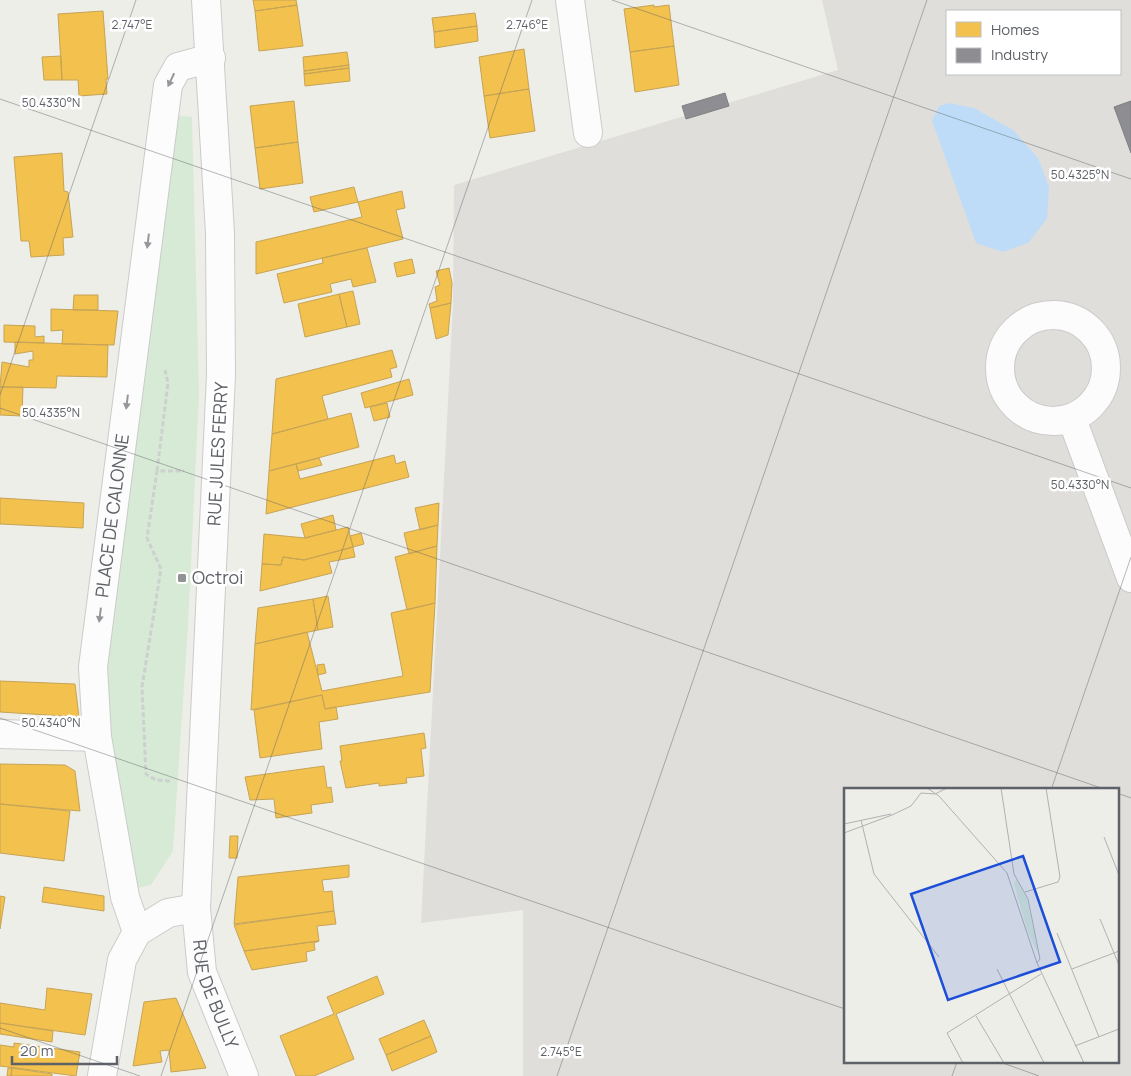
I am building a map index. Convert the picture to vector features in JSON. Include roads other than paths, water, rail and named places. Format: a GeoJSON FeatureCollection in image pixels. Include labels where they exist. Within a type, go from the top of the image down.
{"type":"FeatureCollection","features":[{"type":"Feature","properties":{"kind":"street","name":"RUE JULES FERRY"},"geometry":{"type":"LineString","coordinates":[[196,908],[221,375],[220,233],[206,0]]}},
{"type":"Feature","properties":{"kind":"street"},"geometry":{"type":"LineString","coordinates":[[570,0],[588,133]]}},
{"type":"Feature","properties":{"kind":"street","name":"PLACE DE CALONNE"},"geometry":{"type":"LineString","coordinates":[[136,932],[125,897],[97,737],[93,667],[168,85],[178,67],[210,58]]}},
{"type":"Feature","properties":{"kind":"street"},"geometry":{"type":"LineString","coordinates":[[1072,419],[1131,578]]}},
{"type":"Feature","properties":{"kind":"street"},"geometry":{"type":"LineString","coordinates":[[0,734],[97,737]]}},
{"type":"Feature","properties":{"kind":"street"},"geometry":{"type":"LineString","coordinates":[[102,1076],[122,960],[136,932],[168,913],[196,908]]}},
{"type":"Feature","properties":{"kind":"street","name":"RUE DE BULLY"},"geometry":{"type":"LineString","coordinates":[[196,908],[202,972],[244,1076]]}},
{"type":"Feature","properties":{"kind":"water"},"geometry":{"type":"Polygon","coordinates":[[[949,103],[974,108],[1013,130],[1038,158],[1049,187],[1047,219],[1028,243],[1003,252],[976,243],[932,121],[939,106],[949,103]]]}},
{"type":"Feature","properties":{"kind":"place","name":"Octroi"},"geometry":{"type":"Point","coordinates":[182,578]}}]}
